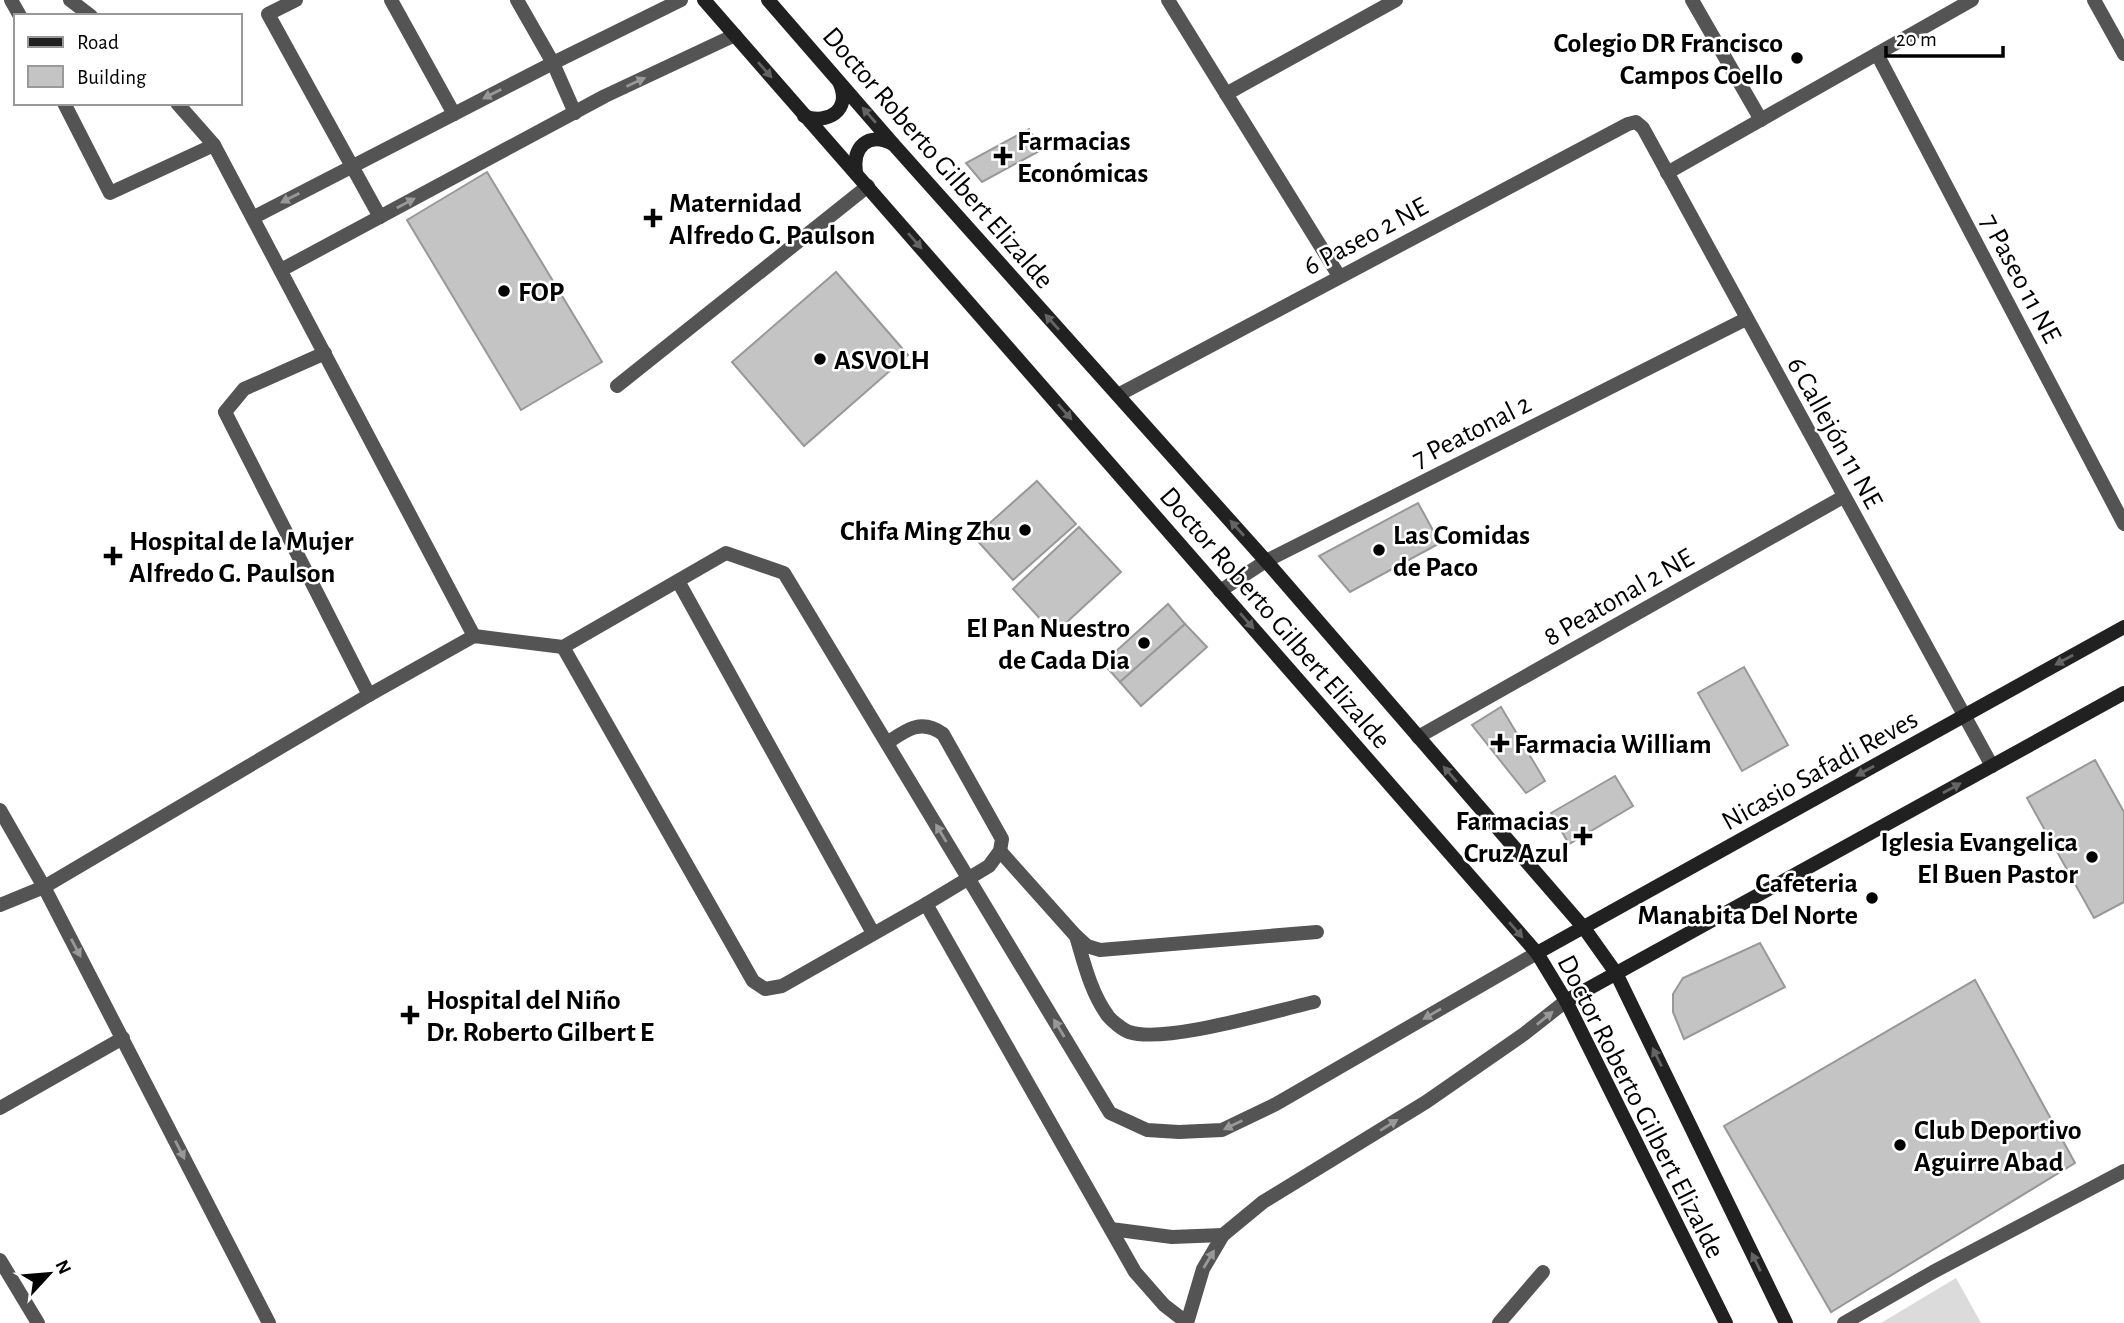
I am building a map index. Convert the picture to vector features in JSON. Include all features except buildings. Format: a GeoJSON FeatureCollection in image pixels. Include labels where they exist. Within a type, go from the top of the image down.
{"type":"FeatureCollection","features":[{"type":"Feature","properties":{"kind":"street"},"geometry":{"type":"LineString","coordinates":[[70,0],[88,14]]}},
{"type":"Feature","properties":{"kind":"street"},"geometry":{"type":"LineString","coordinates":[[296,0],[268,14],[380,217]]}},
{"type":"Feature","properties":{"kind":"street"},"geometry":{"type":"LineString","coordinates":[[391,0],[454,114]]}},
{"type":"Feature","properties":{"kind":"street"},"geometry":{"type":"LineString","coordinates":[[517,0],[553,63],[575,113]]}},
{"type":"Feature","properties":{"kind":"street"},"geometry":{"type":"LineString","coordinates":[[254,217],[681,0]]}},
{"type":"Feature","properties":{"kind":"street","name":"Doctor Roberto Gilbert Elizalde"},"geometry":{"type":"LineString","coordinates":[[704,0],[1537,953],[1566,1001],[1726,1323]]}},
{"type":"Feature","properties":{"kind":"street","name":"Doctor Roberto Gilbert Elizalde"},"geometry":{"type":"LineString","coordinates":[[768,0],[1266,561],[1584,928],[1616,973],[1786,1323]]}},
{"type":"Feature","properties":{"kind":"street"},"geometry":{"type":"LineString","coordinates":[[1168,0],[1339,276]]}},
{"type":"Feature","properties":{"kind":"street"},"geometry":{"type":"LineString","coordinates":[[1226,94],[1396,0]]}},
{"type":"Feature","properties":{"kind":"street"},"geometry":{"type":"LineString","coordinates":[[1692,0],[1761,120]]}},
{"type":"Feature","properties":{"kind":"street"},"geometry":{"type":"LineString","coordinates":[[1667,173],[1972,0]]}},
{"type":"Feature","properties":{"kind":"street"},"geometry":{"type":"LineString","coordinates":[[2094,0],[2124,54]]}},
{"type":"Feature","properties":{"kind":"street"},"geometry":{"type":"LineString","coordinates":[[281,270],[605,96],[735,35]]}},
{"type":"Feature","properties":{"kind":"street","name":"7 Paseo 11 NE"},"geometry":{"type":"LineString","coordinates":[[1877,54],[2124,524]]}},
{"type":"Feature","properties":{"kind":"street"},"geometry":{"type":"LineString","coordinates":[[804,116],[815,120],[827,118],[836,112],[842,102],[842,90],[838,80]]}},
{"type":"Feature","properties":{"kind":"street"},"geometry":{"type":"LineString","coordinates":[[65,105],[110,193],[214,145]]}},
{"type":"Feature","properties":{"kind":"street"},"geometry":{"type":"LineString","coordinates":[[179,105],[214,145],[474,636]]}},
{"type":"Feature","properties":{"kind":"street","name":"6 Paseo 2 NE"},"geometry":{"type":"LineString","coordinates":[[1118,396],[1339,276],[1636,122]]}},
{"type":"Feature","properties":{"kind":"street","name":"6 Callejón 11 NE"},"geometry":{"type":"LineString","coordinates":[[1636,122],[1643,128],[1992,766]]}},
{"type":"Feature","properties":{"kind":"street"},"geometry":{"type":"LineString","coordinates":[[856,173],[854,160],[859,148],[870,140],[883,139],[894,145]]}},
{"type":"Feature","properties":{"kind":"street"},"geometry":{"type":"LineString","coordinates":[[617,386],[867,186]]}},
{"type":"Feature","properties":{"kind":"street","name":"7 Peatonal 2"},"geometry":{"type":"LineString","coordinates":[[1220,591],[1266,561],[1746,319]]}},
{"type":"Feature","properties":{"kind":"street"},"geometry":{"type":"LineString","coordinates":[[325,353],[244,389],[225,412],[369,695]]}},
{"type":"Feature","properties":{"kind":"street","name":"8 Peatonal 2 NE"},"geometry":{"type":"LineString","coordinates":[[1418,737],[1843,496]]}},
{"type":"Feature","properties":{"kind":"street"},"geometry":{"type":"LineString","coordinates":[[0,905],[44,887],[474,636],[563,647],[726,554],[784,573],[1110,1113],[1147,1130],[1222,1130],[1276,1104],[1537,953]]}},
{"type":"Feature","properties":{"kind":"street"},"geometry":{"type":"LineString","coordinates":[[677,581],[873,933]]}},
{"type":"Feature","properties":{"kind":"street","name":"Nicasio Safadi Reves"},"geometry":{"type":"LineString","coordinates":[[1537,953],[2124,627]]}},
{"type":"Feature","properties":{"kind":"street"},"geometry":{"type":"LineString","coordinates":[[563,647],[758,986],[774,989],[782,986],[969,879],[989,866],[1000,851],[1002,839],[943,734],[926,726],[913,726],[887,743]]}},
{"type":"Feature","properties":{"kind":"street"},"geometry":{"type":"LineString","coordinates":[[926,904],[1135,1272],[1164,1305],[1186,1322],[1203,1269],[1223,1235],[1263,1202],[1426,1102],[1524,1034],[1566,1001],[2124,693]]}},
{"type":"Feature","properties":{"kind":"street"},"geometry":{"type":"LineString","coordinates":[[0,810],[44,887],[269,1323]]}},
{"type":"Feature","properties":{"kind":"street"},"geometry":{"type":"LineString","coordinates":[[1000,851],[1075,935],[1087,946],[1100,950],[1317,932]]}},
{"type":"Feature","properties":{"kind":"street"},"geometry":{"type":"LineString","coordinates":[[1075,935],[1093,989],[1109,1017],[1128,1032],[1156,1034],[1194,1030],[1314,1002]]}},
{"type":"Feature","properties":{"kind":"street"},"geometry":{"type":"LineString","coordinates":[[0,1108],[123,1038]]}},
{"type":"Feature","properties":{"kind":"street"},"geometry":{"type":"LineString","coordinates":[[1844,1323],[1933,1272],[2124,1171]]}},
{"type":"Feature","properties":{"kind":"street"},"geometry":{"type":"LineString","coordinates":[[1111,1229],[1172,1237],[1223,1235]]}},
{"type":"Feature","properties":{"kind":"street"},"geometry":{"type":"LineString","coordinates":[[0,1260],[38,1323]]}},
{"type":"Feature","properties":{"kind":"street"},"geometry":{"type":"LineString","coordinates":[[1499,1323],[1543,1272]]}},
{"type":"Feature","properties":{"kind":"shaded area"},"geometry":{"type":"Polygon","coordinates":[[[1956,1278],[1981,1323],[1881,1323],[1956,1278]]]}},
{"type":"Feature","properties":{"kind":"place","name":"Colegio DR Francisco Campos Coello"},"geometry":{"type":"Point","coordinates":[1797,58]}},
{"type":"Feature","properties":{"kind":"place","name":"Farmacias Económicas"},"geometry":{"type":"Point","coordinates":[1003,156]}},
{"type":"Feature","properties":{"kind":"place","name":"Maternidad Alfredo G. Paulson"},"geometry":{"type":"Point","coordinates":[653,218]}},
{"type":"Feature","properties":{"kind":"place","name":"FOP"},"geometry":{"type":"Point","coordinates":[504,291]}},
{"type":"Feature","properties":{"kind":"place","name":"ASVOLH"},"geometry":{"type":"Point","coordinates":[820,359]}},
{"type":"Feature","properties":{"kind":"place","name":"Chifa Ming Zhu"},"geometry":{"type":"Point","coordinates":[1025,530]}},
{"type":"Feature","properties":{"kind":"place","name":"Las Comidas de Paco"},"geometry":{"type":"Point","coordinates":[1379,550]}},
{"type":"Feature","properties":{"kind":"place","name":"Hospital de la Mujer Alfredo G. Paulson"},"geometry":{"type":"Point","coordinates":[113,556]}},
{"type":"Feature","properties":{"kind":"place","name":"El Pan Nuestro de Cada Dia"},"geometry":{"type":"Point","coordinates":[1144,643]}},
{"type":"Feature","properties":{"kind":"place","name":"Farmacia William"},"geometry":{"type":"Point","coordinates":[1500,743]}},
{"type":"Feature","properties":{"kind":"place","name":"Farmacias Cruz Azul"},"geometry":{"type":"Point","coordinates":[1583,836]}},
{"type":"Feature","properties":{"kind":"place","name":"Iglesia Evangelica El Buen Pastor"},"geometry":{"type":"Point","coordinates":[2092,857]}},
{"type":"Feature","properties":{"kind":"place","name":"Cafeteria Manabita Del Norte"},"geometry":{"type":"Point","coordinates":[1872,898]}},
{"type":"Feature","properties":{"kind":"place","name":"Hospital del Niño Dr. Roberto Gilbert E"},"geometry":{"type":"Point","coordinates":[410,1015]}},
{"type":"Feature","properties":{"kind":"place","name":"Club Deportivo Aguirre Abad"},"geometry":{"type":"Point","coordinates":[1900,1145]}}]}
